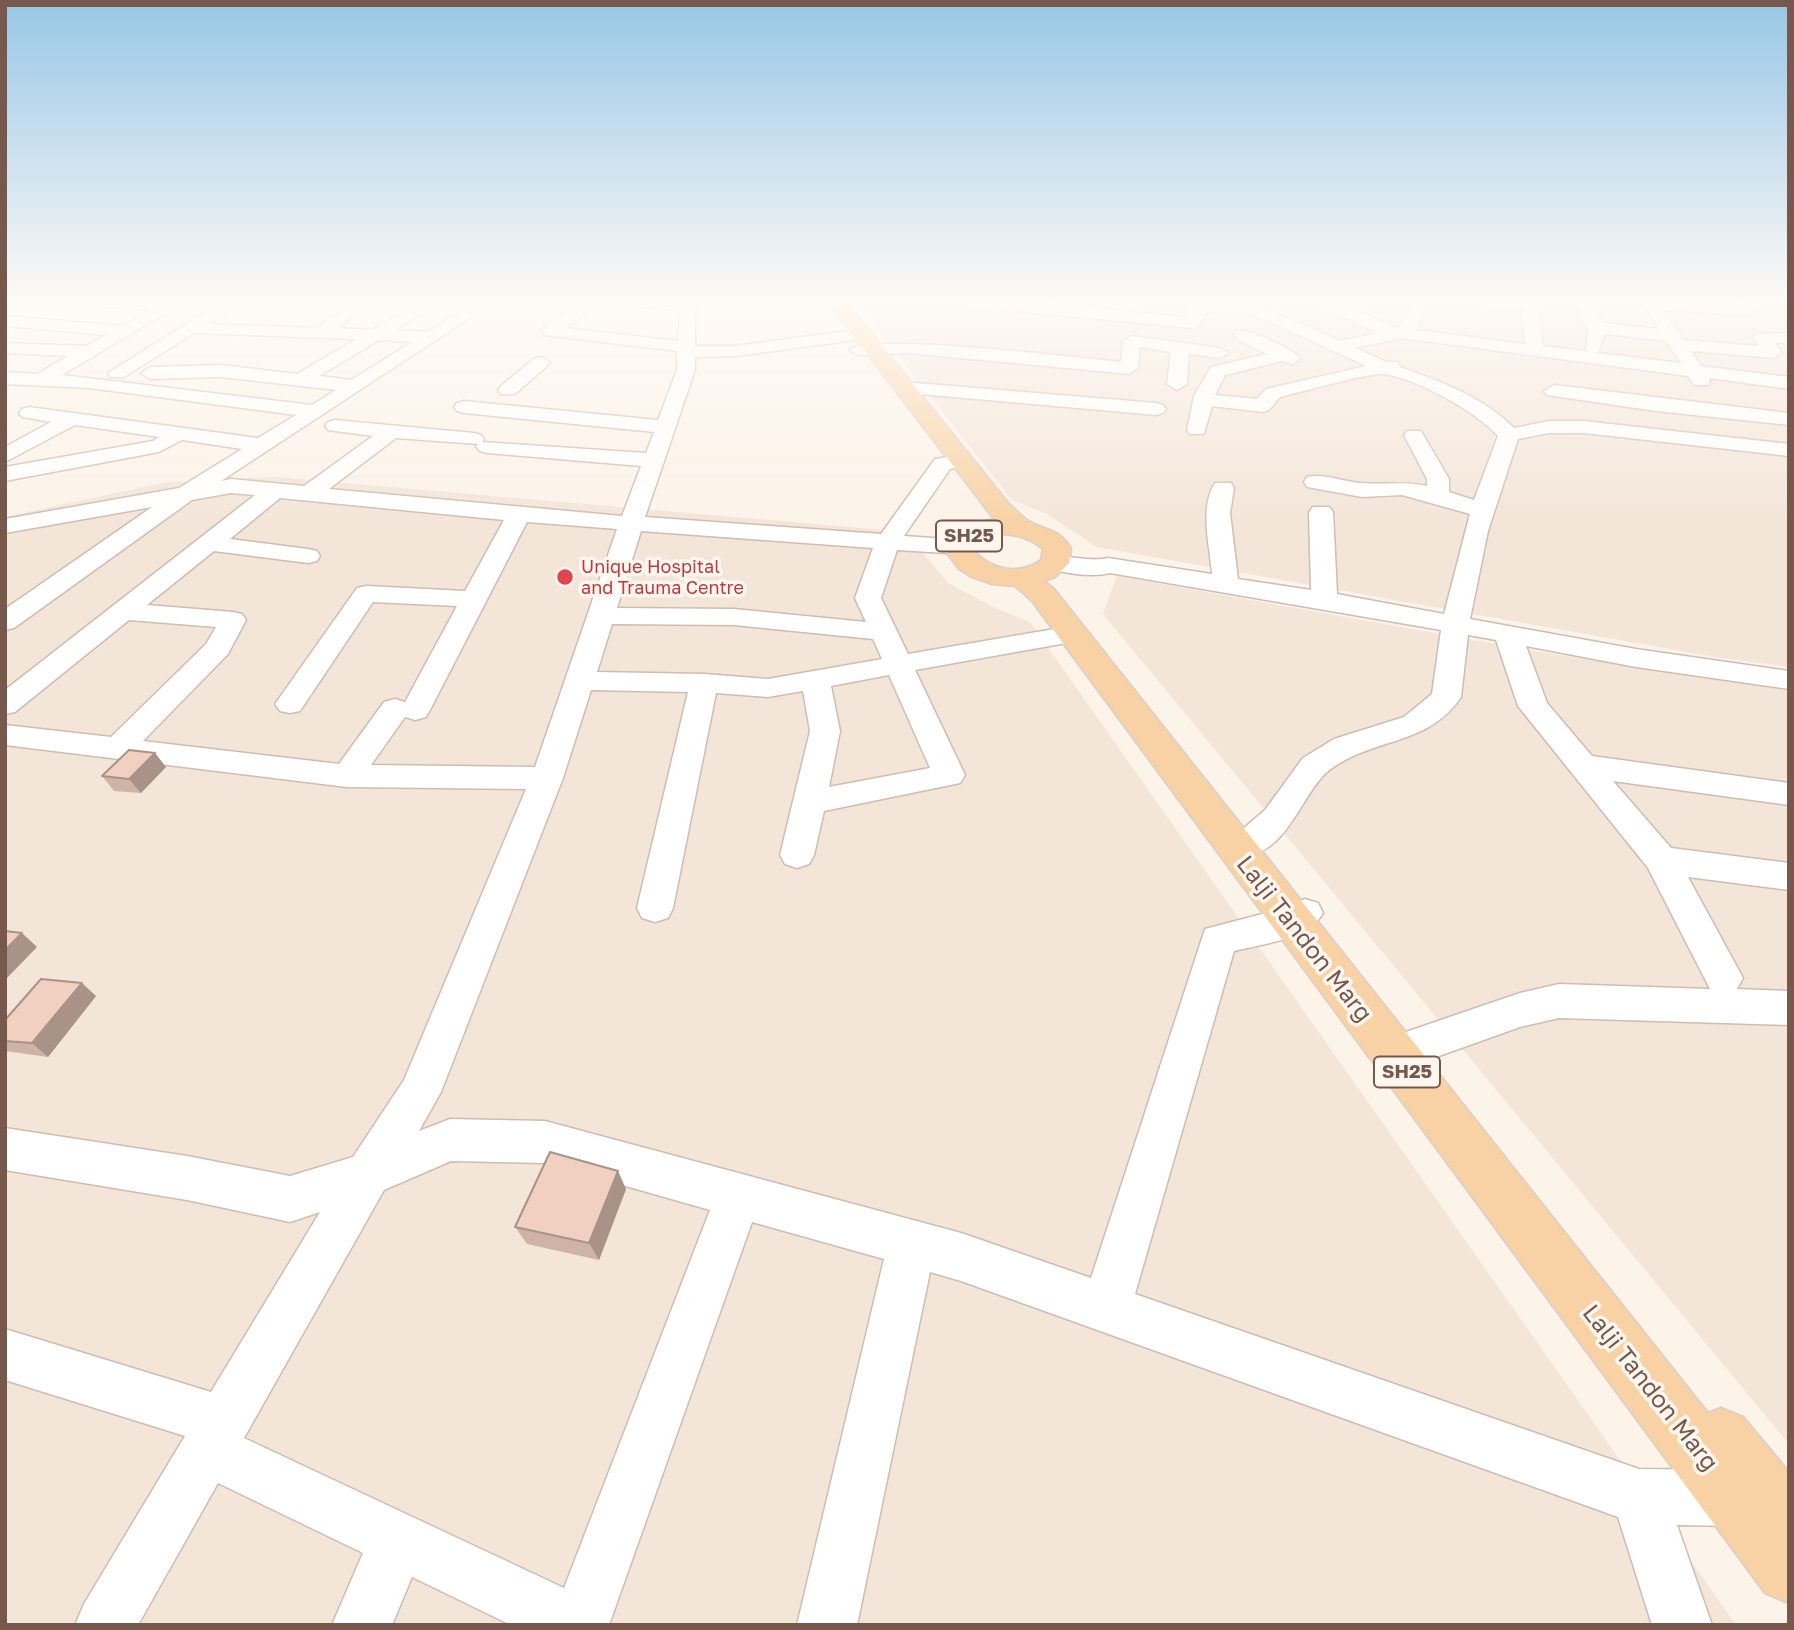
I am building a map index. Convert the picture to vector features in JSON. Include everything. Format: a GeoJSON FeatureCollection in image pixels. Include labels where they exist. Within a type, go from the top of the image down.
{"type":"FeatureCollection","features":[{"type":"Feature","properties":{"kind":"main road","name":"SH25"},"geometry":{"type":"LineString","coordinates":[[884,376],[952,462],[1000,510],[1018,526],[1036,531],[1051,540],[1046,564],[998,576],[969,564],[961,553],[973,538],[976,509],[952,462],[904,388],[892,376]]}},
{"type":"Feature","properties":{"kind":"main road","name":"SH25"},"geometry":{"type":"LineString","coordinates":[[973,538],[1018,526]]}},
{"type":"Feature","properties":{"kind":"main road","name":"Lalji Tandon Marg"},"geometry":{"type":"LineString","coordinates":[[1046,564],[1043,595],[1072,634],[1298,917],[1741,1485],[1789,1524]]}},
{"type":"Feature","properties":{"kind":"main road","name":"Lalji Tandon Marg"},"geometry":{"type":"LineString","coordinates":[[1046,564],[1058,591],[1249,842],[1298,917],[1411,1048],[1741,1485],[1789,1569]]}},
{"type":"Feature","properties":{"kind":"street"},"geometry":{"type":"LineString","coordinates":[[42,379],[47,376]]}},
{"type":"Feature","properties":{"kind":"street"},"geometry":{"type":"LineString","coordinates":[[107,376],[23,416],[72,419],[262,445]]}},
{"type":"Feature","properties":{"kind":"street"},"geometry":{"type":"LineString","coordinates":[[5,377],[102,379],[146,376]]}},
{"type":"Feature","properties":{"kind":"street"},"geometry":{"type":"LineString","coordinates":[[195,396],[216,376]]}},
{"type":"Feature","properties":{"kind":"street"},"geometry":{"type":"LineString","coordinates":[[265,376],[354,386]]}},
{"type":"Feature","properties":{"kind":"street"},"geometry":{"type":"LineString","coordinates":[[300,380],[307,376]]}},
{"type":"Feature","properties":{"kind":"street"},"geometry":{"type":"LineString","coordinates":[[5,622],[17,604],[370,376]]}},
{"type":"Feature","properties":{"kind":"street"},"geometry":{"type":"LineString","coordinates":[[520,376],[501,389],[535,393]]}},
{"type":"Feature","properties":{"kind":"street"},"geometry":{"type":"LineString","coordinates":[[105,1625],[368,1174],[420,1092],[547,778],[653,460],[665,413],[683,376]]}},
{"type":"Feature","properties":{"kind":"street"},"geometry":{"type":"LineString","coordinates":[[1177,384],[1178,376]]}},
{"type":"Feature","properties":{"kind":"street"},"geometry":{"type":"LineString","coordinates":[[1197,430],[1203,399],[1214,376]]}},
{"type":"Feature","properties":{"kind":"street"},"geometry":{"type":"LineString","coordinates":[[1326,376],[1332,379]]}},
{"type":"Feature","properties":{"kind":"street"},"geometry":{"type":"LineString","coordinates":[[1203,399],[1262,406],[1273,393],[1345,376]]}},
{"type":"Feature","properties":{"kind":"street"},"geometry":{"type":"LineString","coordinates":[[1407,376],[1469,401],[1503,427],[1584,427],[1789,450]]}},
{"type":"Feature","properties":{"kind":"street"},"geometry":{"type":"LineString","coordinates":[[1612,376],[1615,380]]}},
{"type":"Feature","properties":{"kind":"street"},"geometry":{"type":"LineString","coordinates":[[1699,376],[1743,445]]}},
{"type":"Feature","properties":{"kind":"street"},"geometry":{"type":"LineString","coordinates":[[1739,376],[1789,383]]}},
{"type":"Feature","properties":{"kind":"street"},"geometry":{"type":"LineString","coordinates":[[102,379],[195,396],[315,411]]}},
{"type":"Feature","properties":{"kind":"street"},"geometry":{"type":"LineString","coordinates":[[904,388],[1156,409]]}},
{"type":"Feature","properties":{"kind":"street"},"geometry":{"type":"LineString","coordinates":[[1554,391],[1789,419]]}},
{"type":"Feature","properties":{"kind":"street"},"geometry":{"type":"LineString","coordinates":[[464,407],[665,413]]}},
{"type":"Feature","properties":{"kind":"street"},"geometry":{"type":"LineString","coordinates":[[5,456],[72,419]]}},
{"type":"Feature","properties":{"kind":"street"},"geometry":{"type":"LineString","coordinates":[[335,426],[653,460]]}},
{"type":"Feature","properties":{"kind":"street"},"geometry":{"type":"LineString","coordinates":[[1249,842],[1277,819],[1314,766],[1345,746],[1415,724],[1446,696],[1454,624],[1503,427]]}},
{"type":"Feature","properties":{"kind":"street"},"geometry":{"type":"LineString","coordinates":[[311,492],[391,432]]}},
{"type":"Feature","properties":{"kind":"street"},"geometry":{"type":"LineString","coordinates":[[5,474],[159,446],[179,433]]}},
{"type":"Feature","properties":{"kind":"street"},"geometry":{"type":"LineString","coordinates":[[1414,435],[1438,479],[1438,496]]}},
{"type":"Feature","properties":{"kind":"street"},"geometry":{"type":"LineString","coordinates":[[809,802],[949,775],[868,598],[887,542],[952,462]]}},
{"type":"Feature","properties":{"kind":"street"},"geometry":{"type":"LineString","coordinates":[[1315,482],[1362,490],[1402,488],[1482,510]]}},
{"type":"Feature","properties":{"kind":"street"},"geometry":{"type":"LineString","coordinates":[[5,526],[231,486],[631,524],[887,542],[973,538]]}},
{"type":"Feature","properties":{"kind":"street"},"geometry":{"type":"LineString","coordinates":[[1223,488],[1218,513],[1226,584]]}},
{"type":"Feature","properties":{"kind":"street"},"geometry":{"type":"LineString","coordinates":[[5,705],[277,489]]}},
{"type":"Feature","properties":{"kind":"street"},"geometry":{"type":"LineString","coordinates":[[1321,512],[1324,600]]}},
{"type":"Feature","properties":{"kind":"street"},"geometry":{"type":"LineString","coordinates":[[347,776],[405,709],[474,599],[519,514]]}},
{"type":"Feature","properties":{"kind":"street"},"geometry":{"type":"LineString","coordinates":[[208,542],[308,556]]}},
{"type":"Feature","properties":{"kind":"street"},"geometry":{"type":"LineString","coordinates":[[1046,564],[1100,568],[1108,565],[1324,600],[1636,658],[1789,680]]}},
{"type":"Feature","properties":{"kind":"street"},"geometry":{"type":"LineString","coordinates":[[290,705],[366,594],[474,599]]}},
{"type":"Feature","properties":{"kind":"street"},"geometry":{"type":"LineString","coordinates":[[117,749],[218,648],[233,621],[122,611]]}},
{"type":"Feature","properties":{"kind":"street"},"geometry":{"type":"LineString","coordinates":[[600,616],[734,617],[884,632]]}},
{"type":"Feature","properties":{"kind":"street"},"geometry":{"type":"LineString","coordinates":[[579,681],[704,683],[768,688],[1072,634]]}},
{"type":"Feature","properties":{"kind":"street"},"geometry":{"type":"LineString","coordinates":[[1508,634],[1533,706],[1661,860],[1724,978]]}},
{"type":"Feature","properties":{"kind":"street"},"geometry":{"type":"LineString","coordinates":[[797,855],[825,731],[817,680]]}},
{"type":"Feature","properties":{"kind":"street"},"geometry":{"type":"LineString","coordinates":[[655,908],[704,683]]}},
{"type":"Feature","properties":{"kind":"street"},"geometry":{"type":"LineString","coordinates":[[5,735],[347,776],[547,778]]}},
{"type":"Feature","properties":{"kind":"street"},"geometry":{"type":"LineString","coordinates":[[1584,766],[1789,794]]}},
{"type":"Feature","properties":{"kind":"street"},"geometry":{"type":"LineString","coordinates":[[1661,860],[1789,877]]}},
{"type":"Feature","properties":{"kind":"street"},"geometry":{"type":"LineString","coordinates":[[1105,1308],[1218,940],[1298,917]]}},
{"type":"Feature","properties":{"kind":"street"},"geometry":{"type":"LineString","coordinates":[[1411,1048],[1468,1031],[1520,1010],[1559,1001],[1789,1008]]}},
{"type":"Feature","properties":{"kind":"street"},"geometry":{"type":"LineString","coordinates":[[5,1149],[187,1178],[290,1199],[368,1174],[450,1140],[545,1142],[961,1257],[1639,1497],[1741,1485]]}},
{"type":"Feature","properties":{"kind":"street"},"geometry":{"type":"LineString","coordinates":[[5,1354],[215,1436],[398,1540],[578,1625],[739,1195]]}},
{"type":"Feature","properties":{"kind":"street"},"geometry":{"type":"LineString","coordinates":[[828,1625],[912,1243]]}},
{"type":"Feature","properties":{"kind":"street"},"geometry":{"type":"LineString","coordinates":[[1639,1497],[1682,1625]]}},
{"type":"Feature","properties":{"kind":"street"},"geometry":{"type":"LineString","coordinates":[[362,1625],[398,1540]]}},
{"type":"Feature","properties":{"kind":"shaded area"},"geometry":{"type":"Polygon","coordinates":[[[914,376],[1789,376],[1789,667],[1715,657],[1097,547],[1047,514],[1012,500],[914,376]]]}},
{"type":"Feature","properties":{"kind":"shaded area"},"geometry":{"type":"Polygon","coordinates":[[[276,477],[906,532],[948,583],[995,608],[1030,622],[1736,1625],[5,1625],[5,517],[167,482],[276,477]]]}},
{"type":"Feature","properties":{"kind":"shaded area"},"geometry":{"type":"Polygon","coordinates":[[[1117,576],[1541,652],[1789,691],[1789,1444],[1103,614],[1117,576]]]}},
{"type":"Feature","properties":{"kind":"building"},"geometry":{"type":"Polygon","coordinates":[[[129,750],[155,753],[129,779],[102,776],[129,750]]]}},
{"type":"Feature","properties":{"kind":"building"},"geometry":{"type":"Polygon","coordinates":[[[5,931],[22,933],[5,950],[5,931]]]}},
{"type":"Feature","properties":{"kind":"building"},"geometry":{"type":"Polygon","coordinates":[[[41,979],[82,983],[32,1043],[5,1041],[5,1020],[41,979]]]}},
{"type":"Feature","properties":{"kind":"building"},"geometry":{"type":"Polygon","coordinates":[[[550,1152],[618,1171],[589,1243],[515,1227],[550,1152]]]}},
{"type":"Feature","properties":{"kind":"place","name":"Unique Hospital and Trauma Centre"},"geometry":{"type":"Point","coordinates":[565,577]}}]}
